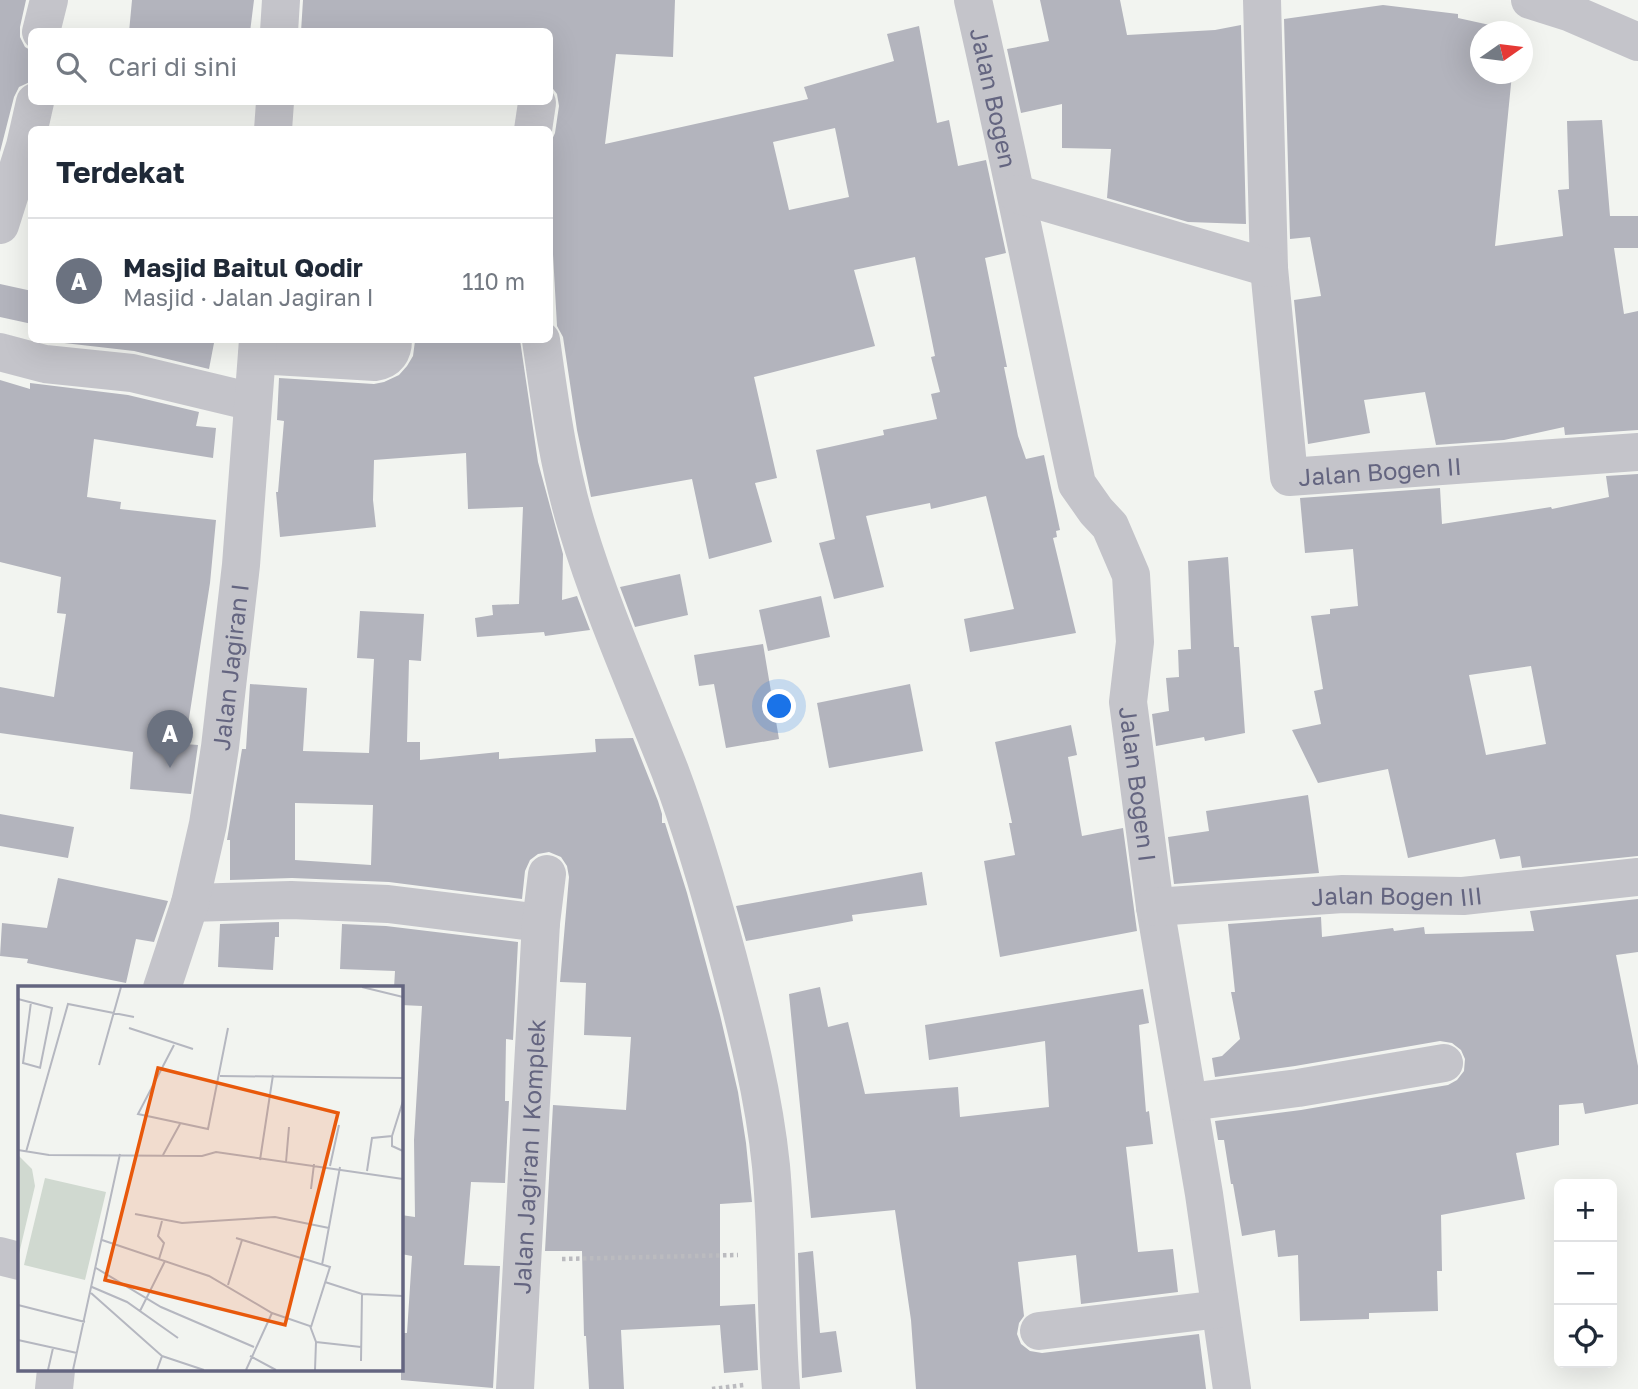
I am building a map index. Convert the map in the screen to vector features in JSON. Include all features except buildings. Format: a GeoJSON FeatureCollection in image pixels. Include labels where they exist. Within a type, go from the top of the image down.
{"type":"FeatureCollection","features":[{"type":"Feature","properties":{"kind":"street"},"geometry":{"type":"LineString","coordinates":[[42,28],[49,0]]}},
{"type":"Feature","properties":{"kind":"street"},"geometry":{"type":"LineString","coordinates":[[279,28],[281,0]]}},
{"type":"Feature","properties":{"kind":"street","name":"Jalan Bogen"},"geometry":{"type":"LineString","coordinates":[[973,0],[1017,194]]}},
{"type":"Feature","properties":{"kind":"street","name":"Jalan Bogen II"},"geometry":{"type":"LineString","coordinates":[[1262,0],[1269,268],[1289,477],[1638,452]]}},
{"type":"Feature","properties":{"kind":"street"},"geometry":{"type":"LineString","coordinates":[[1530,0],[1571,13],[1638,42]]}},
{"type":"Feature","properties":{"kind":"street"},"geometry":{"type":"LineString","coordinates":[[30,126],[34,105]]}},
{"type":"Feature","properties":{"kind":"street"},"geometry":{"type":"LineString","coordinates":[[273,126],[275,105]]}},
{"type":"Feature","properties":{"kind":"street"},"geometry":{"type":"LineString","coordinates":[[0,225],[28,133]]}},
{"type":"Feature","properties":{"kind":"street"},"geometry":{"type":"LineString","coordinates":[[1017,194],[1269,268]]}},
{"type":"Feature","properties":{"kind":"street","name":"Jalan Bogen I"},"geometry":{"type":"LineString","coordinates":[[1017,194],[1033,284],[1077,484],[1096,511],[1111,526],[1131,575],[1135,642],[1128,702],[1155,907],[1189,1102],[1232,1389]]}},
{"type":"Feature","properties":{"kind":"street"},"geometry":{"type":"LineString","coordinates":[[257,347],[375,362],[386,359],[391,353],[393,343]]}},
{"type":"Feature","properties":{"kind":"street"},"geometry":{"type":"LineString","coordinates":[[541,343],[552,421],[576,525],[616,638],[683,807],[728,959],[766,1121],[776,1255],[781,1389]]}},
{"type":"Feature","properties":{"kind":"street","name":"Jalan Jagiran I"},"geometry":{"type":"LineString","coordinates":[[163,986],[190,903],[208,824],[220,747],[242,565],[257,347]]}},
{"type":"Feature","properties":{"kind":"street"},"geometry":{"type":"LineString","coordinates":[[0,352],[45,364],[132,373],[253,402]]}},
{"type":"Feature","properties":{"kind":"street","name":"Jalan Jagiran I Komplek"},"geometry":{"type":"LineString","coordinates":[[515,1389],[541,923],[547,874]]}},
{"type":"Feature","properties":{"kind":"street","name":"Jalan Bogen III"},"geometry":{"type":"LineString","coordinates":[[1155,907],[1343,894],[1463,896],[1638,877]]}},
{"type":"Feature","properties":{"kind":"street"},"geometry":{"type":"LineString","coordinates":[[190,903],[291,900],[388,904],[541,923]]}},
{"type":"Feature","properties":{"kind":"street"},"geometry":{"type":"LineString","coordinates":[[1189,1102],[1298,1088],[1444,1063]]}},
{"type":"Feature","properties":{"kind":"street"},"geometry":{"type":"LineString","coordinates":[[0,1256],[18,1261]]}},
{"type":"Feature","properties":{"kind":"street"},"geometry":{"type":"LineString","coordinates":[[1040,1331],[1220,1309]]}},
{"type":"Feature","properties":{"kind":"path"},"geometry":{"type":"LineString","coordinates":[[522,1260],[776,1255]]}},
{"type":"Feature","properties":{"kind":"place","name":"Masjid Baitul Qodir"},"geometry":{"type":"Point","coordinates":[170,768]}}]}
